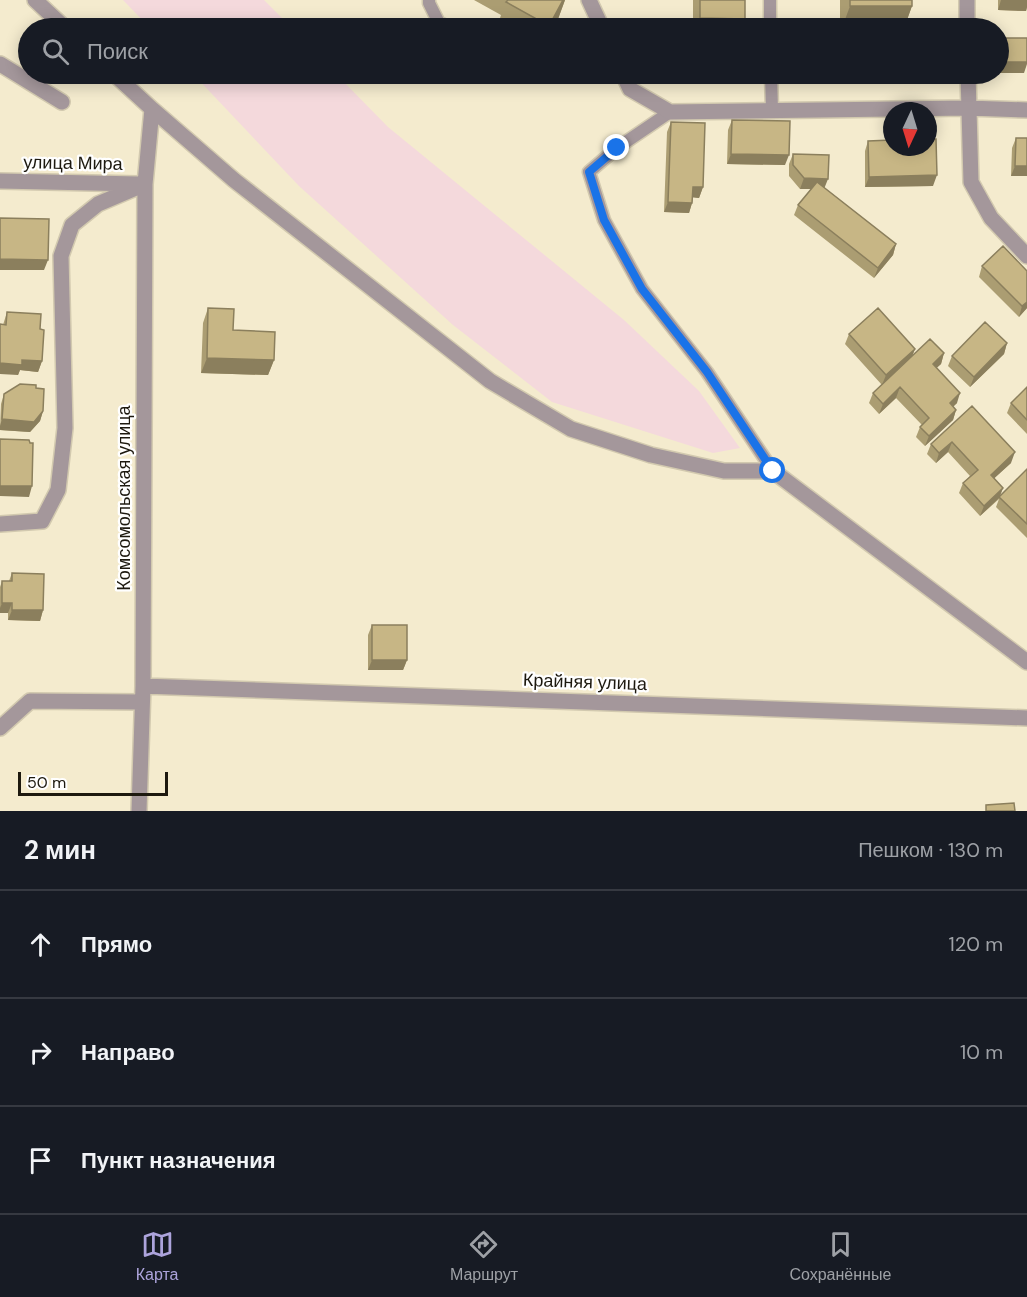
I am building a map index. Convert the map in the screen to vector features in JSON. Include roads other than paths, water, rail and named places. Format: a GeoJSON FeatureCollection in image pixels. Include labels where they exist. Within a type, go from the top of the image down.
{"type":"FeatureCollection","features":[{"type":"Feature","properties":{"kind":"street"},"geometry":{"type":"LineString","coordinates":[[35,0],[54,18]]}},
{"type":"Feature","properties":{"kind":"street"},"geometry":{"type":"LineString","coordinates":[[589,0],[597,18]]}},
{"type":"Feature","properties":{"kind":"street"},"geometry":{"type":"LineString","coordinates":[[967,0],[967,18]]}},
{"type":"Feature","properties":{"kind":"street"},"geometry":{"type":"LineString","coordinates":[[0,64],[18,75]]}},
{"type":"Feature","properties":{"kind":"street"},"geometry":{"type":"LineString","coordinates":[[33,84],[62,102]]}},
{"type":"Feature","properties":{"kind":"street"},"geometry":{"type":"LineString","coordinates":[[125,84],[234,180],[490,381],[571,429],[651,455],[724,471],[773,471],[1027,662]]}},
{"type":"Feature","properties":{"kind":"street"},"geometry":{"type":"LineString","coordinates":[[628,84],[630,89],[670,112],[968,108],[1027,110]]}},
{"type":"Feature","properties":{"kind":"street"},"geometry":{"type":"LineString","coordinates":[[968,84],[971,182],[992,218],[1027,256]]}},
{"type":"Feature","properties":{"kind":"street","name":"Комсомольская улица"},"geometry":{"type":"LineString","coordinates":[[139,811],[142,702],[145,184],[152,109]]}},
{"type":"Feature","properties":{"kind":"street","name":"улица Мира"},"geometry":{"type":"LineString","coordinates":[[0,181],[145,184]]}},
{"type":"Feature","properties":{"kind":"street"},"geometry":{"type":"LineString","coordinates":[[0,524],[42,521],[58,490],[65,428],[61,256],[72,225],[98,204],[145,184]]}},
{"type":"Feature","properties":{"kind":"street","name":"Крайняя улица"},"geometry":{"type":"LineString","coordinates":[[142,686],[1027,718]]}},
{"type":"Feature","properties":{"kind":"street"},"geometry":{"type":"LineString","coordinates":[[0,728],[30,701],[142,702]]}},
{"type":"Feature","properties":{"kind":"lane"},"geometry":{"type":"LineString","coordinates":[[429,0],[436,18]]}},
{"type":"Feature","properties":{"kind":"lane"},"geometry":{"type":"LineString","coordinates":[[770,0],[770,18]]}},
{"type":"Feature","properties":{"kind":"lane"},"geometry":{"type":"LineString","coordinates":[[771,84],[772,111]]}},
{"type":"Feature","properties":{"kind":"lane"},"geometry":{"type":"LineString","coordinates":[[670,112],[617,148],[589,172],[604,220],[642,289],[707,372],[773,471]]}}]}
